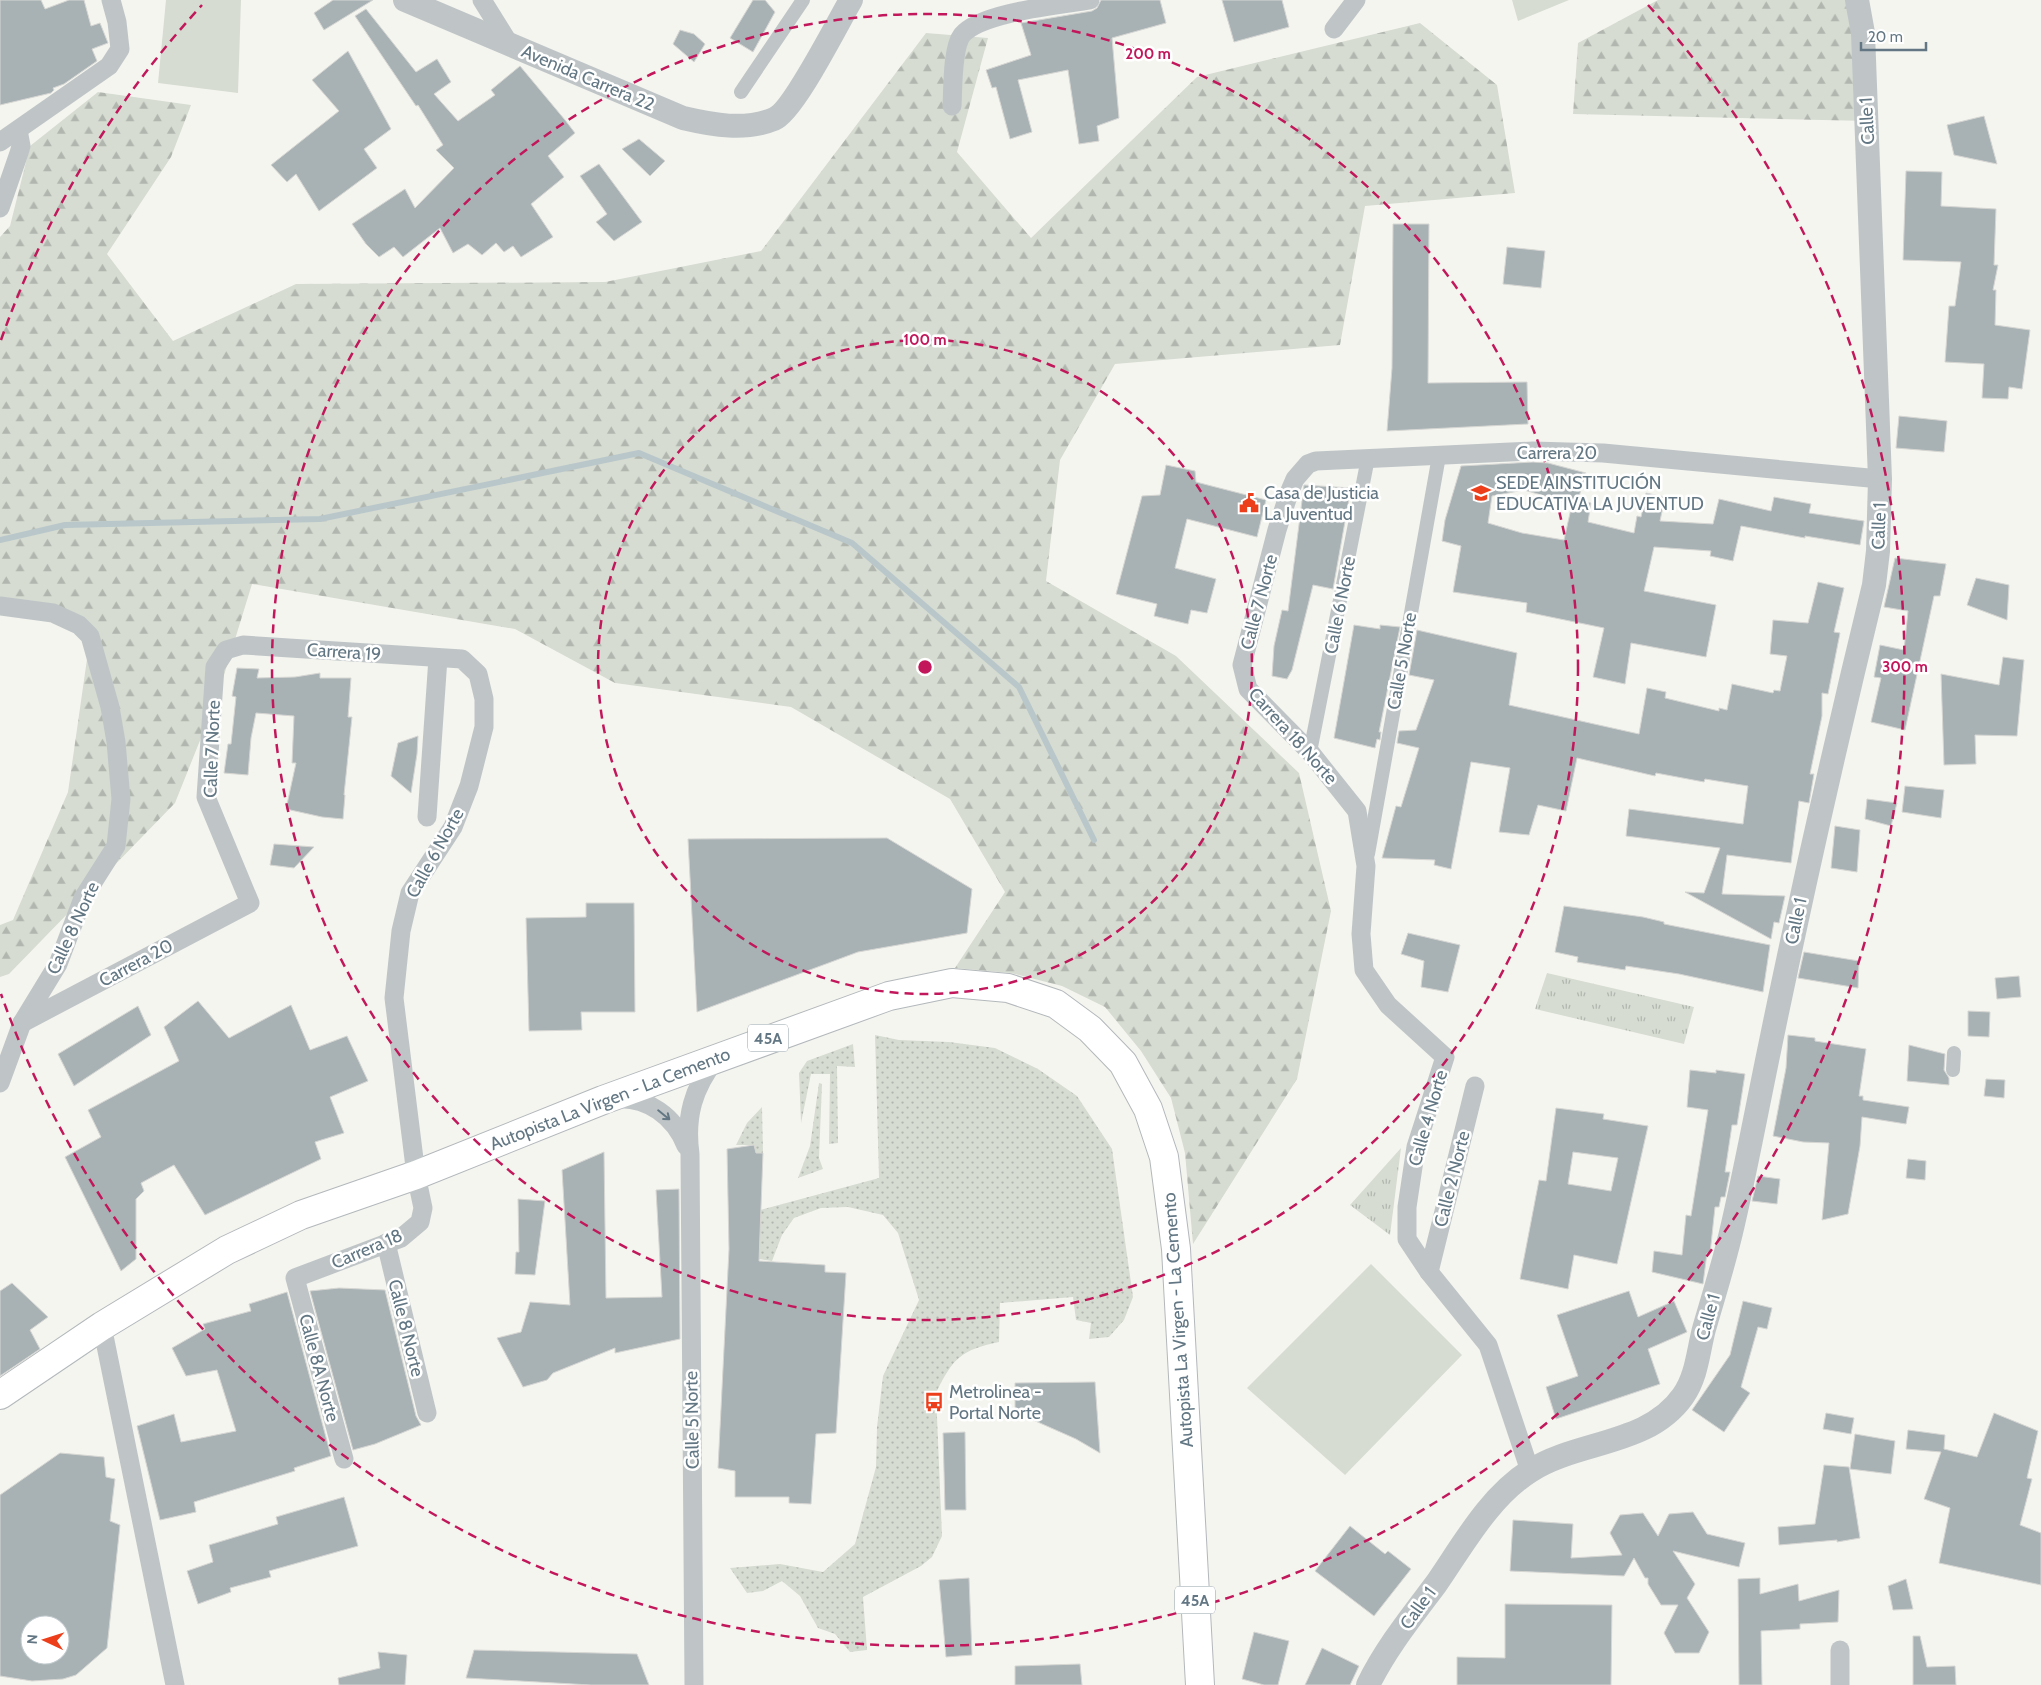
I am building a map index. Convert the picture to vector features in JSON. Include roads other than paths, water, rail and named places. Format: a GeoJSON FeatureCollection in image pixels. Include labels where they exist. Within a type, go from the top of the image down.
{"type":"FeatureCollection","features":[{"type":"Feature","properties":{"kind":"main road","name":"Autopista La Virgen - La Cemento"},"geometry":{"type":"LineString","coordinates":[[0,1395],[102,1326],[228,1250],[301,1215],[416,1175],[602,1100],[889,996],[952,983],[1008,988],[1056,1004],[1090,1029],[1123,1063],[1148,1109],[1164,1157],[1176,1248],[1200,1685]]}},
{"type":"Feature","properties":{"kind":"street"},"geometry":{"type":"LineString","coordinates":[[0,142],[109,66],[120,49],[118,22],[111,0]]}},
{"type":"Feature","properties":{"kind":"street","name":"Avenida Carrera 22"},"geometry":{"type":"LineString","coordinates":[[405,0],[683,118],[726,126],[750,126],[776,119],[793,100],[851,0]]}},
{"type":"Feature","properties":{"kind":"street"},"geometry":{"type":"LineString","coordinates":[[482,0],[510,45]]}},
{"type":"Feature","properties":{"kind":"street"},"geometry":{"type":"LineString","coordinates":[[742,92],[803,0]]}},
{"type":"Feature","properties":{"kind":"street"},"geometry":{"type":"LineString","coordinates":[[952,106],[957,48],[962,36],[967,32],[1009,13],[1090,0]]}},
{"type":"Feature","properties":{"kind":"street"},"geometry":{"type":"LineString","coordinates":[[1334,29],[1356,0]]}},
{"type":"Feature","properties":{"kind":"street","name":"Calle 1"},"geometry":{"type":"LineString","coordinates":[[1368,1685],[1388,1650],[1486,1513],[1513,1484],[1530,1471],[1578,1449],[1629,1435],[1651,1425],[1674,1406],[1692,1380],[1733,1227],[1818,817],[1874,585],[1878,550],[1880,479],[1864,43],[1857,0]]}},
{"type":"Feature","properties":{"kind":"street"},"geometry":{"type":"LineString","coordinates":[[0,208],[21,146],[18,130]]}},
{"type":"Feature","properties":{"kind":"street","name":"Carrera 20"},"geometry":{"type":"LineString","coordinates":[[1277,530],[1295,479],[1308,464],[1316,461],[1534,451],[1603,453],[1880,479]]}},
{"type":"Feature","properties":{"kind":"street","name":"Calle 5 Norte"},"geometry":{"type":"LineString","coordinates":[[1366,866],[1439,456]]}},
{"type":"Feature","properties":{"kind":"street","name":"Calle 6 Norte"},"geometry":{"type":"LineString","coordinates":[[1310,752],[1368,458]]}},
{"type":"Feature","properties":{"kind":"street","name":"Calle 7 Norte"},"geometry":{"type":"LineString","coordinates":[[1244,675],[1242,665],[1277,530]]}},
{"type":"Feature","properties":{"kind":"street","name":"Calle 8 Norte"},"geometry":{"type":"LineString","coordinates":[[0,606],[53,613],[79,625],[90,636],[110,707],[116,742],[121,799],[116,846],[83,898],[58,964],[22,1023],[0,1083]]}},
{"type":"Feature","properties":{"kind":"street","name":"Carrera 19"},"geometry":{"type":"LineString","coordinates":[[226,650],[243,645],[462,659]]}},
{"type":"Feature","properties":{"kind":"street","name":"Calle 7 Norte"},"geometry":{"type":"LineString","coordinates":[[226,650],[215,667],[206,797],[250,904]]}},
{"type":"Feature","properties":{"kind":"street","name":"Calle 6 Norte"},"geometry":{"type":"LineString","coordinates":[[427,818],[438,658]]}},
{"type":"Feature","properties":{"kind":"street","name":"Calle 6 Norte"},"geometry":{"type":"LineString","coordinates":[[416,1175],[394,998],[401,931],[410,893],[453,827],[469,786],[484,727],[484,698],[478,674],[462,659]]}},
{"type":"Feature","properties":{"kind":"street","name":"Carrera 18 Norte"},"geometry":{"type":"LineString","coordinates":[[1244,675],[1248,689],[1310,752],[1357,811],[1366,866],[1361,934],[1364,970],[1388,1006],[1445,1057]]}},
{"type":"Feature","properties":{"kind":"street","name":"Carrera 20"},"geometry":{"type":"LineString","coordinates":[[22,1023],[250,904]]}},
{"type":"Feature","properties":{"kind":"street"},"geometry":{"type":"LineString","coordinates":[[1953,1070],[1954,1053]]}},
{"type":"Feature","properties":{"kind":"street","name":"Calle 4 Norte"},"geometry":{"type":"LineString","coordinates":[[1429,1272],[1407,1239],[1407,1207],[1416,1147],[1445,1057]]}},
{"type":"Feature","properties":{"kind":"street","name":"Calle 5 Norte"},"geometry":{"type":"LineString","coordinates":[[694,1685],[690,1154],[687,1134],[688,1113],[703,1075],[716,1058]]}},
{"type":"Feature","properties":{"kind":"street","name":"Calle 2 Norte"},"geometry":{"type":"LineString","coordinates":[[1429,1272],[1475,1086]]}},
{"type":"Feature","properties":{"kind":"street","name":"Calle 5 Norte"},"geometry":{"type":"LineString","coordinates":[[602,1100],[626,1098],[648,1103],[667,1116],[681,1133],[690,1154]]}},
{"type":"Feature","properties":{"kind":"street","name":"Carrera 18"},"geometry":{"type":"LineString","coordinates":[[295,1278],[401,1238],[420,1222],[423,1208],[416,1175]]}},
{"type":"Feature","properties":{"kind":"street","name":"Calle 8 Norte"},"geometry":{"type":"LineString","coordinates":[[386,1244],[427,1413]]}},
{"type":"Feature","properties":{"kind":"street"},"geometry":{"type":"LineString","coordinates":[[1429,1272],[1488,1345],[1530,1471]]}},
{"type":"Feature","properties":{"kind":"street","name":"Calle 8A Norte"},"geometry":{"type":"LineString","coordinates":[[295,1278],[344,1459]]}},
{"type":"Feature","properties":{"kind":"street"},"geometry":{"type":"LineString","coordinates":[[102,1326],[175,1685]]}},
{"type":"Feature","properties":{"kind":"street"},"geometry":{"type":"LineString","coordinates":[[1840,1650],[1840,1685]]}},
{"type":"Feature","properties":{"kind":"waterway"},"geometry":{"type":"LineString","coordinates":[[0,540],[65,525],[320,519],[639,453],[852,543],[1019,687],[1094,840]]}},
{"type":"Feature","properties":{"kind":"place","name":"SEDE AINSTITUCIÓN EDUCATIVA LA JUVENTUD"},"geometry":{"type":"Point","coordinates":[1481,493]}},
{"type":"Feature","properties":{"kind":"place","name":"Casa de Justicia La Juventud"},"geometry":{"type":"Point","coordinates":[1249,503]}},
{"type":"Feature","properties":{"kind":"place","name":"Metrolinea - Portal Norte"},"geometry":{"type":"Point","coordinates":[934,1402]}}]}
